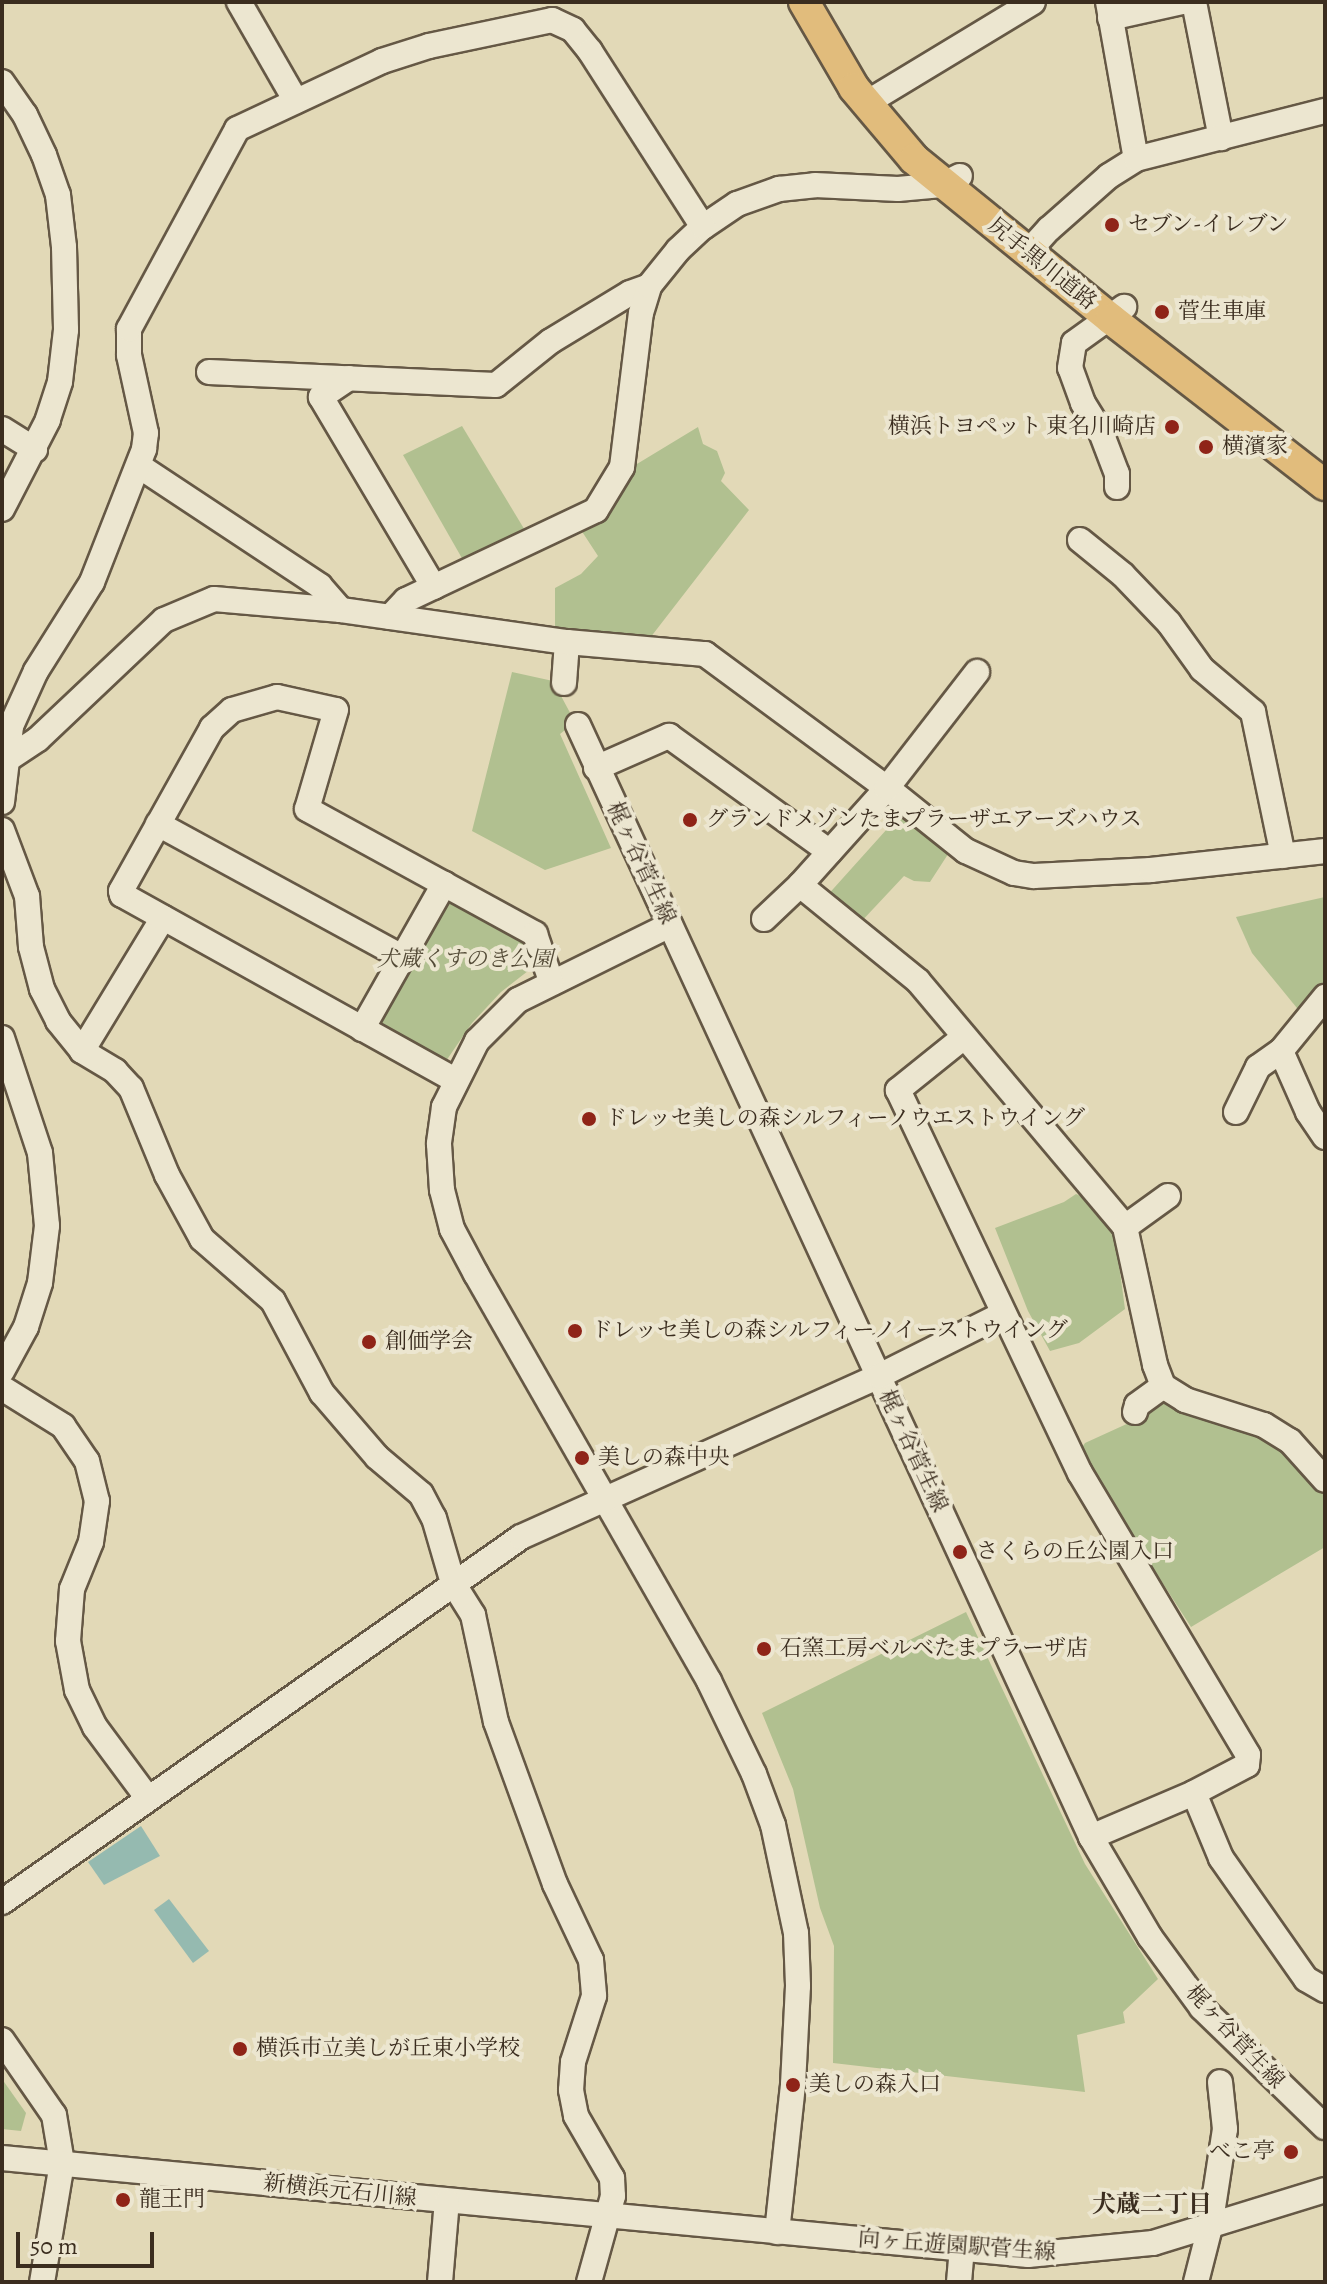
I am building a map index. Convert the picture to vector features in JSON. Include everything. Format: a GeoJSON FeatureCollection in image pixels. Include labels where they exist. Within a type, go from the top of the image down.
{"type":"FeatureCollection","features":[{"type":"Feature","properties":{"kind":"main road","name":"尻手黒川道路"},"geometry":{"type":"LineString","coordinates":[[804,2],[829,50],[871,111],[1325,485]]}},
{"type":"Feature","properties":{"kind":"main road","name":"尻手黒川道路"},"geometry":{"type":"LineString","coordinates":[[820,2],[858,71],[951,180]]}},
{"type":"Feature","properties":{"kind":"main road","name":"尻手黒川道路"},"geometry":{"type":"LineString","coordinates":[[1118,313],[1325,467]]}},
{"type":"Feature","properties":{"kind":"street"},"geometry":{"type":"LineString","coordinates":[[239,2],[296,101]]}},
{"type":"Feature","properties":{"kind":"street"},"geometry":{"type":"LineString","coordinates":[[878,96],[1033,2]]}},
{"type":"Feature","properties":{"kind":"street"},"geometry":{"type":"LineString","coordinates":[[1136,159],[1109,10],[1183,2]]}},
{"type":"Feature","properties":{"kind":"street"},"geometry":{"type":"LineString","coordinates":[[1194,2],[1221,138]]}},
{"type":"Feature","properties":{"kind":"street"},"geometry":{"type":"LineString","coordinates":[[2,802],[3,762],[11,726],[36,671],[92,582],[139,466],[146,433],[129,355],[129,329],[237,129],[382,61],[417,49],[523,23],[552,20],[573,30],[590,51],[703,227]]}},
{"type":"Feature","properties":{"kind":"street"},"geometry":{"type":"LineString","coordinates":[[2,82],[25,115],[58,195],[64,247],[66,330],[60,382],[35,450],[6,496]]}},
{"type":"Feature","properties":{"kind":"street"},"geometry":{"type":"LineString","coordinates":[[1033,246],[1109,176],[1136,159],[1325,111]]}},
{"type":"Feature","properties":{"kind":"street"},"geometry":{"type":"LineString","coordinates":[[390,617],[406,600],[596,510],[617,481],[627,436],[641,313],[649,286],[678,250],[703,227],[737,204],[779,189],[815,185],[898,189],[951,180]]}},
{"type":"Feature","properties":{"kind":"street"},"geometry":{"type":"LineString","coordinates":[[209,372],[496,385],[551,341],[630,293],[649,286]]}},
{"type":"Feature","properties":{"kind":"street"},"geometry":{"type":"LineString","coordinates":[[1117,487],[1117,474],[1106,446],[1083,403],[1070,368],[1074,343],[1118,313]]}},
{"type":"Feature","properties":{"kind":"street"},"geometry":{"type":"LineString","coordinates":[[349,378],[321,397],[434,587]]}},
{"type":"Feature","properties":{"kind":"street"},"geometry":{"type":"LineString","coordinates":[[2,429],[35,450]]}},
{"type":"Feature","properties":{"kind":"street"},"geometry":{"type":"LineString","coordinates":[[139,466],[320,586],[341,610]]}},
{"type":"Feature","properties":{"kind":"street"},"geometry":{"type":"LineString","coordinates":[[1080,540],[1123,575],[1169,623],[1202,669],[1253,712],[1283,856]]}},
{"type":"Feature","properties":{"kind":"street"},"geometry":{"type":"LineString","coordinates":[[3,762],[38,739],[164,620],[214,599],[341,610],[567,642],[705,654],[887,788],[966,851],[1014,873],[1034,876],[1151,870],[1325,851]]}},
{"type":"Feature","properties":{"kind":"street"},"geometry":{"type":"LineString","coordinates":[[564,683],[567,642]]}},
{"type":"Feature","properties":{"kind":"street"},"geometry":{"type":"LineString","coordinates":[[764,919],[800,885],[887,788],[977,672]]}},
{"type":"Feature","properties":{"kind":"street"},"geometry":{"type":"LineString","coordinates":[[455,1080],[122,895],[121,891],[212,728],[232,710],[277,697],[299,699],[336,710],[307,809],[535,934],[551,981]]}},
{"type":"Feature","properties":{"kind":"street","name":"梶ヶ谷菅生線"},"geometry":{"type":"LineString","coordinates":[[578,725],[1091,1837],[1150,1937],[1202,2008],[1325,2127]]}},
{"type":"Feature","properties":{"kind":"street"},"geometry":{"type":"LineString","coordinates":[[596,768],[669,736],[830,852]]}},
{"type":"Feature","properties":{"kind":"street"},"geometry":{"type":"LineString","coordinates":[[158,824],[402,957]]}},
{"type":"Feature","properties":{"kind":"street"},"geometry":{"type":"LineString","coordinates":[[2,830],[27,896],[31,947],[42,989],[58,1021],[82,1051],[115,1071],[131,1088],[167,1175],[202,1239],[273,1301],[322,1393],[377,1457],[421,1494],[434,1518],[453,1583],[473,1615],[496,1722],[555,1884],[591,1960],[594,1996],[573,2062],[571,2090],[576,2116],[612,2178],[613,2196],[589,2282]]}},
{"type":"Feature","properties":{"kind":"street"},"geometry":{"type":"LineString","coordinates":[[362,1029],[444,884]]}},
{"type":"Feature","properties":{"kind":"street"},"geometry":{"type":"LineString","coordinates":[[800,885],[918,981],[1125,1227],[1155,1365],[1163,1386],[1185,1400],[1264,1425],[1290,1441],[1325,1480]]}},
{"type":"Feature","properties":{"kind":"street"},"geometry":{"type":"LineString","coordinates":[[82,1051],[163,918]]}},
{"type":"Feature","properties":{"kind":"street"},"geometry":{"type":"LineString","coordinates":[[670,925],[551,981],[518,1000],[497,1017],[477,1041],[444,1107],[439,1144],[442,1190],[452,1229],[709,1681],[759,1787],[773,1825],[796,1933],[798,1986],[794,2070],[777,2232]]}},
{"type":"Feature","properties":{"kind":"street"},"geometry":{"type":"LineString","coordinates":[[1236,1112],[1258,1067],[1281,1051],[1325,997]]}},
{"type":"Feature","properties":{"kind":"street"},"geometry":{"type":"LineString","coordinates":[[964,1037],[898,1090],[1080,1473],[1248,1755],[1247,1765],[1194,1793],[1091,1837]]}},
{"type":"Feature","properties":{"kind":"street"},"geometry":{"type":"LineString","coordinates":[[2,1038],[40,1153],[47,1226],[40,1283],[26,1327],[2,1371]]}},
{"type":"Feature","properties":{"kind":"street"},"geometry":{"type":"LineString","coordinates":[[1281,1051],[1303,1102],[1325,1137]]}},
{"type":"Feature","properties":{"kind":"street"},"geometry":{"type":"LineString","coordinates":[[1125,1227],[1168,1196]]}},
{"type":"Feature","properties":{"kind":"street"},"geometry":{"type":"LineString","coordinates":[[2,1902],[147,1797],[521,1537],[879,1376],[1003,1314]]}},
{"type":"Feature","properties":{"kind":"street"},"geometry":{"type":"LineString","coordinates":[[1135,1412],[1137,1405],[1163,1386]]}},
{"type":"Feature","properties":{"kind":"street"},"geometry":{"type":"LineString","coordinates":[[2,1388],[63,1426],[87,1461],[97,1501],[91,1542],[72,1589],[68,1641],[77,1690],[95,1727],[147,1797]]}},
{"type":"Feature","properties":{"kind":"street"},"geometry":{"type":"LineString","coordinates":[[1194,1793],[1221,1858],[1306,1979],[1325,1990]]}},
{"type":"Feature","properties":{"kind":"street"},"geometry":{"type":"LineString","coordinates":[[2,2040],[54,2115],[62,2163],[42,2282]]}},
{"type":"Feature","properties":{"kind":"street"},"geometry":{"type":"LineString","coordinates":[[1196,2282],[1210,2227],[1225,2129],[1220,2082]]}},
{"type":"Feature","properties":{"kind":"street","name":"新横浜元石川線"},"geometry":{"type":"LineString","coordinates":[[2,2158],[678,2224]]}},
{"type":"Feature","properties":{"kind":"street","name":"向ヶ丘遊園駅菅生線"},"geometry":{"type":"LineString","coordinates":[[678,2224],[1028,2255],[1153,2243],[1325,2190]]}},
{"type":"Feature","properties":{"kind":"street"},"geometry":{"type":"LineString","coordinates":[[440,2282],[447,2201]]}},
{"type":"Feature","properties":{"kind":"street"},"geometry":{"type":"LineString","coordinates":[[959,2282],[962,2250]]}},
{"type":"Feature","properties":{"kind":"green space"},"geometry":{"type":"Polygon","coordinates":[[[462,426],[526,532],[463,560],[403,455],[462,426]]]}},
{"type":"Feature","properties":{"kind":"green space"},"geometry":{"type":"Polygon","coordinates":[[[698,427],[703,444],[717,451],[725,473],[721,481],[749,510],[650,638],[555,627],[555,588],[581,574],[598,556],[581,530],[632,467],[698,427]]]}},
{"type":"Feature","properties":{"kind":"green space"},"geometry":{"type":"Polygon","coordinates":[[[512,672],[553,681],[575,722],[560,734],[611,848],[545,870],[472,831],[512,672]]]}},
{"type":"Feature","properties":{"kind":"green space"},"geometry":{"type":"Polygon","coordinates":[[[905,809],[952,848],[930,882],[914,881],[904,876],[859,924],[825,898],[905,809]]]}},
{"type":"Feature","properties":{"kind":"green space","name":"犬蔵くすのき公園"},"geometry":{"type":"Polygon","coordinates":[[[453,897],[525,937],[537,964],[501,992],[472,1023],[446,1061],[383,1028],[381,1020],[443,902],[453,897]]]}},
{"type":"Feature","properties":{"kind":"green space"},"geometry":{"type":"Polygon","coordinates":[[[1325,897],[1325,987],[1301,1013],[1252,953],[1236,917],[1325,897]]]}},
{"type":"Feature","properties":{"kind":"green space"},"geometry":{"type":"Polygon","coordinates":[[[1076,1194],[1083,1197],[1115,1235],[1125,1309],[1079,1343],[1050,1351],[1028,1311],[995,1228],[1064,1202],[1076,1194]]]}},
{"type":"Feature","properties":{"kind":"green space"},"geometry":{"type":"Polygon","coordinates":[[[1165,1400],[1272,1440],[1312,1474],[1325,1493],[1325,1547],[1191,1627],[1087,1466],[1081,1449],[1085,1443],[1131,1422],[1158,1401],[1165,1400]]]}},
{"type":"Feature","properties":{"kind":"green space"},"geometry":{"type":"Polygon","coordinates":[[[966,1612],[1085,1864],[1158,1979],[1123,2012],[1125,2023],[1077,2035],[1085,2092],[833,2063],[834,1946],[820,1908],[793,1789],[762,1713],[966,1612]]]}},
{"type":"Feature","properties":{"kind":"green space"},"geometry":{"type":"Polygon","coordinates":[[[2,2079],[26,2113],[21,2131],[2,2129],[2,2079]]]}},
{"type":"Feature","properties":{"kind":"water"},"geometry":{"type":"Polygon","coordinates":[[[141,1826],[160,1856],[104,1885],[88,1862],[141,1826]]]}},
{"type":"Feature","properties":{"kind":"water"},"geometry":{"type":"Polygon","coordinates":[[[169,1899],[209,1951],[193,1963],[154,1910],[169,1899]]]}},
{"type":"Feature","properties":{"kind":"place","name":"セブン-イレブン"},"geometry":{"type":"Point","coordinates":[1112,225]}},
{"type":"Feature","properties":{"kind":"place","name":"菅生車庫"},"geometry":{"type":"Point","coordinates":[1162,312]}},
{"type":"Feature","properties":{"kind":"place","name":"横浜トヨペット 東名川崎店"},"geometry":{"type":"Point","coordinates":[1172,427]}},
{"type":"Feature","properties":{"kind":"place","name":"横濱家"},"geometry":{"type":"Point","coordinates":[1206,447]}},
{"type":"Feature","properties":{"kind":"place","name":"グランドメゾンたまプラーザエアーズハウス"},"geometry":{"type":"Point","coordinates":[690,820]}},
{"type":"Feature","properties":{"kind":"place","name":"ドレッセ美しの森シルフィーノウエストウイング"},"geometry":{"type":"Point","coordinates":[589,1119]}},
{"type":"Feature","properties":{"kind":"place","name":"ドレッセ美しの森シルフィーノイーストウイング"},"geometry":{"type":"Point","coordinates":[575,1331]}},
{"type":"Feature","properties":{"kind":"place","name":"創価学会"},"geometry":{"type":"Point","coordinates":[369,1342]}},
{"type":"Feature","properties":{"kind":"place","name":"美しの森中央"},"geometry":{"type":"Point","coordinates":[582,1458]}},
{"type":"Feature","properties":{"kind":"place","name":"さくらの丘公園入口"},"geometry":{"type":"Point","coordinates":[960,1552]}},
{"type":"Feature","properties":{"kind":"place","name":"石窯工房ベルベたまプラーザ店"},"geometry":{"type":"Point","coordinates":[764,1649]}},
{"type":"Feature","properties":{"kind":"place","name":"横浜市立美しが丘東小学校"},"geometry":{"type":"Point","coordinates":[240,2049]}},
{"type":"Feature","properties":{"kind":"place","name":"美しの森入口"},"geometry":{"type":"Point","coordinates":[793,2085]}},
{"type":"Feature","properties":{"kind":"place","name":"べこ亭"},"geometry":{"type":"Point","coordinates":[1291,2152]}},
{"type":"Feature","properties":{"kind":"place","name":"龍王門"},"geometry":{"type":"Point","coordinates":[123,2200]}},
{"type":"Feature","properties":{"kind":"district","name":"犬蔵二丁目"},"geometry":{"type":"Point","coordinates":[1152,2205]}}]}
